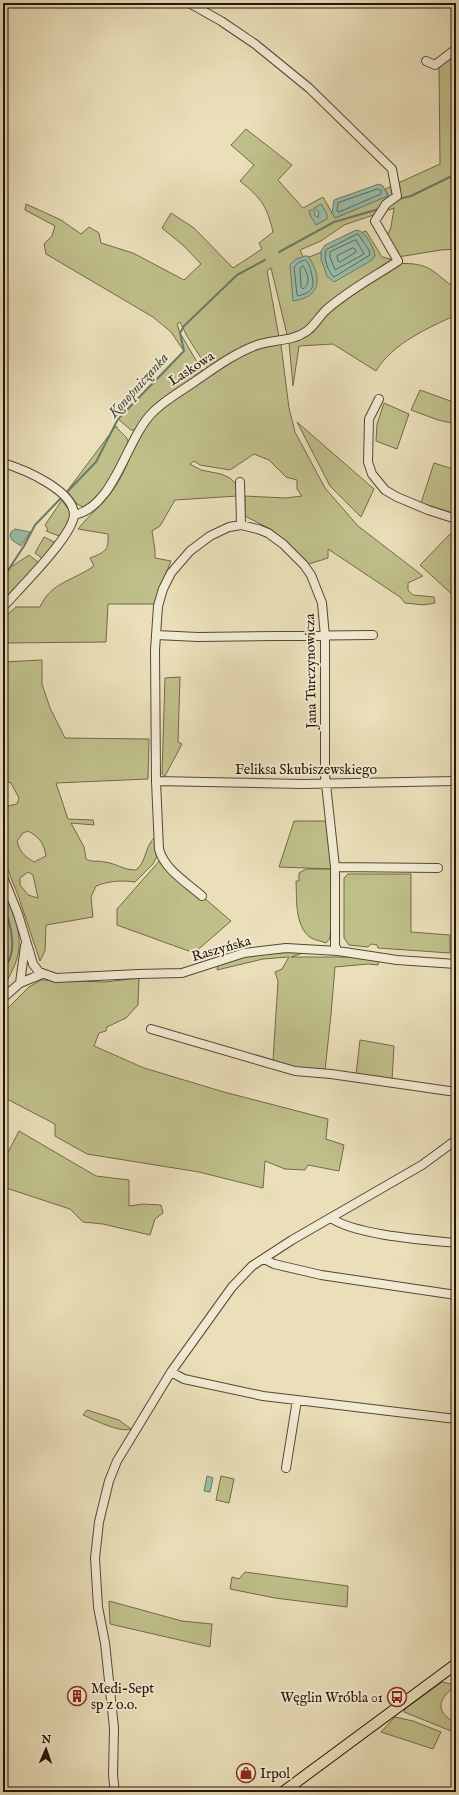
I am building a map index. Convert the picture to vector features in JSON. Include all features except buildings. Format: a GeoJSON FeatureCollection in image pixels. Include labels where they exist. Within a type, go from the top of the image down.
{"type":"FeatureCollection","features":[{"type":"Feature","properties":{"kind":"main road"},"geometry":{"type":"LineString","coordinates":[[283,1792],[456,1664]]}},
{"type":"Feature","properties":{"kind":"street","name":"Laskowa"},"geometry":{"type":"LineString","coordinates":[[74,515],[84,513],[106,490],[114,479],[148,417],[160,405],[208,372],[244,350],[260,344],[294,338],[307,331],[326,311],[350,292],[398,261],[375,222],[386,204],[397,196],[392,169],[309,88],[274,59],[238,32],[189,3]]}},
{"type":"Feature","properties":{"kind":"street"},"geometry":{"type":"LineString","coordinates":[[426,61],[435,65],[456,49]]}},
{"type":"Feature","properties":{"kind":"street"},"geometry":{"type":"LineString","coordinates":[[379,399],[369,419],[368,462],[372,474],[385,490],[397,497],[428,510],[456,519]]}},
{"type":"Feature","properties":{"kind":"street"},"geometry":{"type":"LineString","coordinates":[[3,463],[34,475],[62,495],[71,505],[74,515],[70,528],[54,549],[3,607]]}},
{"type":"Feature","properties":{"kind":"street"},"geometry":{"type":"LineString","coordinates":[[202,896],[174,872],[162,858],[158,834],[155,681],[158,606],[163,589],[171,573],[190,551],[210,536],[229,527],[241,525],[240,482]]}},
{"type":"Feature","properties":{"kind":"street","name":"Jana Turczynowicza"},"geometry":{"type":"LineString","coordinates":[[241,525],[268,533],[283,544],[304,565],[311,576],[322,603],[325,637],[325,783],[335,867],[335,946],[338,951]]}},
{"type":"Feature","properties":{"kind":"street"},"geometry":{"type":"LineString","coordinates":[[156,635],[198,637],[373,636]]}},
{"type":"Feature","properties":{"kind":"street","name":"Feliksa Skubiszewskiego"},"geometry":{"type":"LineString","coordinates":[[156,782],[325,783],[456,781]]}},
{"type":"Feature","properties":{"kind":"street"},"geometry":{"type":"LineString","coordinates":[[335,867],[438,868]]}},
{"type":"Feature","properties":{"kind":"street"},"geometry":{"type":"LineString","coordinates":[[3,878],[18,914],[33,964],[42,974],[20,983],[4,996]]}},
{"type":"Feature","properties":{"kind":"street"},"geometry":{"type":"LineString","coordinates":[[20,983],[26,943]]}},
{"type":"Feature","properties":{"kind":"street","name":"Raszyńska"},"geometry":{"type":"LineString","coordinates":[[42,974],[60,978],[182,973],[244,953],[286,948],[338,951],[397,960],[456,964]]}},
{"type":"Feature","properties":{"kind":"street"},"geometry":{"type":"LineString","coordinates":[[151,1029],[295,1071],[331,1074],[456,1092]]}},
{"type":"Feature","properties":{"kind":"street"},"geometry":{"type":"LineString","coordinates":[[115,1792],[113,1776],[114,1728],[95,1574],[96,1537],[109,1481],[118,1461],[171,1372],[232,1287],[252,1266],[292,1240],[422,1165],[456,1140]]}},
{"type":"Feature","properties":{"kind":"street"},"geometry":{"type":"LineString","coordinates":[[331,1218],[336,1222],[372,1232],[456,1243]]}},
{"type":"Feature","properties":{"kind":"street"},"geometry":{"type":"LineString","coordinates":[[264,1259],[274,1264],[321,1275],[456,1295]]}},
{"type":"Feature","properties":{"kind":"street"},"geometry":{"type":"LineString","coordinates":[[171,1372],[184,1379],[263,1396],[456,1419]]}},
{"type":"Feature","properties":{"kind":"street"},"geometry":{"type":"LineString","coordinates":[[286,1468],[296,1400]]}},
{"type":"Feature","properties":{"kind":"shaded area"},"geometry":{"type":"Polygon","coordinates":[[[456,52],[456,249],[398,257],[387,237],[391,227],[394,208],[344,225],[321,241],[300,250],[304,259],[332,248],[351,236],[366,231],[382,257],[398,261],[395,264],[413,264],[426,267],[456,288],[456,315],[423,331],[401,344],[383,361],[376,371],[333,344],[299,346],[293,386],[289,343],[271,268],[267,271],[279,337],[242,348],[208,369],[180,322],[177,324],[180,333],[203,372],[135,430],[131,430],[118,419],[184,351],[171,332],[153,317],[46,254],[44,244],[52,236],[55,226],[25,210],[26,204],[61,220],[81,234],[89,227],[99,233],[101,243],[133,253],[184,280],[201,264],[184,246],[162,228],[171,213],[194,228],[233,268],[262,249],[259,243],[273,232],[268,215],[262,203],[253,192],[240,181],[254,165],[231,145],[246,129],[292,165],[278,180],[303,208],[323,197],[335,218],[388,195],[385,189],[440,164],[439,67],[456,52]]]}},
{"type":"Feature","properties":{"kind":"shaded area"},"geometry":{"type":"Polygon","coordinates":[[[278,344],[281,345],[289,408],[295,432],[325,488],[358,526],[423,576],[408,583],[408,590],[413,595],[434,597],[435,603],[424,605],[405,603],[400,597],[328,549],[328,558],[309,564],[272,530],[245,516],[245,496],[285,498],[302,496],[297,489],[297,480],[286,477],[269,460],[254,454],[230,470],[200,465],[194,461],[190,464],[201,470],[221,474],[230,478],[236,484],[238,496],[175,500],[160,526],[152,531],[155,558],[171,561],[154,604],[108,604],[106,642],[3,643],[4,618],[16,607],[40,607],[50,592],[56,587],[94,566],[90,558],[103,552],[107,547],[108,534],[78,529],[107,498],[117,484],[140,436],[151,419],[173,400],[230,362],[253,351],[278,344]]]}},
{"type":"Feature","properties":{"kind":"shaded area"},"geometry":{"type":"Polygon","coordinates":[[[420,390],[456,403],[456,424],[438,420],[411,410],[420,390]]]}},
{"type":"Feature","properties":{"kind":"shaded area"},"geometry":{"type":"Polygon","coordinates":[[[384,403],[409,414],[397,449],[376,441],[377,424],[384,403]]]}},
{"type":"Feature","properties":{"kind":"shaded area"},"geometry":{"type":"Polygon","coordinates":[[[297,422],[374,489],[361,517],[330,486],[297,422]]]}},
{"type":"Feature","properties":{"kind":"shaded area"},"geometry":{"type":"Polygon","coordinates":[[[116,426],[128,440],[128,448],[114,472],[97,496],[83,507],[77,504],[67,491],[116,426]]]}},
{"type":"Feature","properties":{"kind":"shaded area"},"geometry":{"type":"Polygon","coordinates":[[[434,463],[456,470],[456,514],[421,503],[434,463]]]}},
{"type":"Feature","properties":{"kind":"shaded area"},"geometry":{"type":"Polygon","coordinates":[[[62,500],[71,515],[68,525],[59,536],[46,531],[48,529],[45,525],[62,500]]]}},
{"type":"Feature","properties":{"kind":"shaded area"},"geometry":{"type":"Polygon","coordinates":[[[454,530],[456,531],[456,598],[420,565],[454,530]]]}},
{"type":"Feature","properties":{"kind":"shaded area"},"geometry":{"type":"Polygon","coordinates":[[[44,537],[56,543],[43,559],[35,553],[44,537]]]}},
{"type":"Feature","properties":{"kind":"shaded area"},"geometry":{"type":"Polygon","coordinates":[[[29,555],[39,563],[4,601],[3,578],[11,567],[29,555]]]}},
{"type":"Feature","properties":{"kind":"shaded area"},"geometry":{"type":"Polygon","coordinates":[[[42,660],[42,684],[50,708],[65,738],[149,739],[148,779],[56,783],[68,819],[93,820],[94,825],[71,823],[84,847],[86,859],[91,861],[102,861],[127,869],[136,870],[140,866],[149,845],[156,836],[158,854],[153,864],[135,882],[115,881],[96,886],[91,897],[93,917],[46,925],[45,951],[40,961],[18,895],[3,858],[3,807],[17,804],[19,798],[11,783],[3,780],[3,662],[42,660]],[[28,831],[23,833],[17,841],[23,853],[34,862],[46,856],[44,847],[40,841],[28,831]],[[28,872],[20,878],[20,885],[28,895],[38,898],[33,875],[28,872]]]}},
{"type":"Feature","properties":{"kind":"shaded area"},"geometry":{"type":"Polygon","coordinates":[[[180,677],[178,742],[182,744],[165,776],[162,774],[165,678],[180,677]]]}},
{"type":"Feature","properties":{"kind":"shaded area"},"geometry":{"type":"Polygon","coordinates":[[[294,821],[327,821],[333,869],[279,867],[294,821]]]}},
{"type":"Feature","properties":{"kind":"shaded area"},"geometry":{"type":"Polygon","coordinates":[[[162,858],[174,872],[231,921],[194,953],[117,925],[117,909],[162,858]]]}},
{"type":"Feature","properties":{"kind":"shaded area"},"geometry":{"type":"Polygon","coordinates":[[[306,869],[331,869],[331,926],[330,938],[326,943],[311,938],[306,933],[299,919],[296,881],[299,881],[299,873],[306,869]]]}},
{"type":"Feature","properties":{"kind":"shaded area"},"geometry":{"type":"Polygon","coordinates":[[[348,874],[411,874],[411,932],[450,935],[450,953],[378,948],[377,945],[371,944],[368,947],[349,945],[344,938],[344,878],[348,874]]]}},
{"type":"Feature","properties":{"kind":"shaded area"},"geometry":{"type":"Polygon","coordinates":[[[3,890],[18,928],[19,950],[11,973],[3,987],[3,890]]]}},
{"type":"Feature","properties":{"kind":"shaded area"},"geometry":{"type":"Polygon","coordinates":[[[306,952],[291,957],[355,957],[379,961],[378,965],[368,964],[335,967],[325,1071],[304,1070],[273,1061],[278,981],[275,972],[282,969],[289,957],[263,959],[217,970],[218,965],[250,955],[306,952]]]}},
{"type":"Feature","properties":{"kind":"shaded area"},"geometry":{"type":"Polygon","coordinates":[[[139,978],[138,1005],[126,1018],[107,1027],[106,1031],[99,1033],[94,1046],[144,1068],[224,1092],[328,1119],[326,1139],[344,1145],[339,1171],[308,1165],[305,1170],[285,1169],[265,1161],[263,1188],[199,1172],[87,1154],[55,1136],[55,1124],[3,1097],[3,1013],[29,987],[41,980],[105,982],[139,978]]]}},
{"type":"Feature","properties":{"kind":"shaded area"},"geometry":{"type":"Polygon","coordinates":[[[360,1040],[394,1046],[392,1080],[356,1075],[360,1040]]]}},
{"type":"Feature","properties":{"kind":"shaded area"},"geometry":{"type":"Polygon","coordinates":[[[19,1131],[96,1176],[129,1180],[129,1206],[143,1204],[161,1205],[163,1213],[155,1219],[150,1235],[103,1224],[83,1222],[70,1209],[3,1187],[3,1162],[19,1131]]]}},
{"type":"Feature","properties":{"kind":"shaded area"},"geometry":{"type":"Polygon","coordinates":[[[87,1410],[119,1420],[131,1429],[126,1430],[114,1428],[100,1423],[83,1415],[87,1410]]]}},
{"type":"Feature","properties":{"kind":"shaded area"},"geometry":{"type":"Polygon","coordinates":[[[221,1476],[234,1479],[229,1503],[216,1500],[221,1476]]]}},
{"type":"Feature","properties":{"kind":"shaded area"},"geometry":{"type":"Polygon","coordinates":[[[245,1572],[348,1586],[347,1607],[275,1598],[230,1589],[232,1577],[239,1579],[245,1572]]]}},
{"type":"Feature","properties":{"kind":"shaded area"},"geometry":{"type":"Polygon","coordinates":[[[109,1601],[182,1621],[212,1624],[210,1647],[110,1624],[109,1601]]]}},
{"type":"Feature","properties":{"kind":"shaded area"},"geometry":{"type":"Polygon","coordinates":[[[456,1680],[456,1686],[445,1695],[441,1705],[444,1714],[456,1723],[456,1733],[404,1712],[405,1709],[442,1682],[451,1684],[456,1680]]]}},
{"type":"Feature","properties":{"kind":"shaded area"},"geometry":{"type":"Polygon","coordinates":[[[395,1717],[413,1721],[441,1732],[433,1749],[381,1732],[395,1717]]]}},
{"type":"Feature","properties":{"kind":"water"},"geometry":{"type":"Polygon","coordinates":[[[379,184],[383,186],[388,196],[335,218],[332,213],[334,200],[379,184]]]}},
{"type":"Feature","properties":{"kind":"water"},"geometry":{"type":"Polygon","coordinates":[[[321,204],[327,214],[327,219],[316,225],[309,211],[313,209],[315,213],[314,215],[318,218],[319,212],[314,208],[321,204]]]}},
{"type":"Feature","properties":{"kind":"water"},"geometry":{"type":"Polygon","coordinates":[[[356,230],[363,233],[366,237],[375,256],[372,260],[334,282],[327,276],[321,259],[321,251],[325,245],[356,230]]]}},
{"type":"Feature","properties":{"kind":"water"},"geometry":{"type":"Polygon","coordinates":[[[308,256],[316,271],[317,285],[310,295],[303,299],[293,301],[290,265],[296,259],[308,256]]]}},
{"type":"Feature","properties":{"kind":"water"},"geometry":{"type":"Polygon","coordinates":[[[15,529],[30,532],[21,546],[12,540],[10,536],[11,532],[15,529]]]}},
{"type":"Feature","properties":{"kind":"water"},"geometry":{"type":"Polygon","coordinates":[[[207,1476],[213,1478],[210,1492],[204,1491],[207,1476]]]}},
{"type":"Feature","properties":{"kind":"waterway","name":"Konopniczanka"},"geometry":{"type":"LineString","coordinates":[[399,199],[411,196],[456,174]]}},
{"type":"Feature","properties":{"kind":"waterway","name":"Konopniczanka"},"geometry":{"type":"LineString","coordinates":[[279,252],[334,222],[379,209]]}},
{"type":"Feature","properties":{"kind":"waterway","name":"Konopniczanka"},"geometry":{"type":"LineString","coordinates":[[65,494],[96,462],[118,419],[184,351],[180,333],[184,326],[237,275],[265,260]]}},
{"type":"Feature","properties":{"kind":"waterway","name":"Konopniczanka"},"geometry":{"type":"LineString","coordinates":[[3,578],[24,546],[35,525],[62,497]]}},
{"type":"Feature","properties":{"kind":"waterway","name":"Konopniczanka"},"geometry":{"type":"LineString","coordinates":[[3,907],[9,921],[12,938],[11,955],[3,968]]}},
{"type":"Feature","properties":{"kind":"place","name":"Medi-Sept sp z o.o."},"geometry":{"type":"Point","coordinates":[77,1696]}},
{"type":"Feature","properties":{"kind":"place","name":"Węglin Wróbla 01"},"geometry":{"type":"Point","coordinates":[397,1697]}},
{"type":"Feature","properties":{"kind":"place","name":"Irpol"},"geometry":{"type":"Point","coordinates":[246,1773]}}]}
